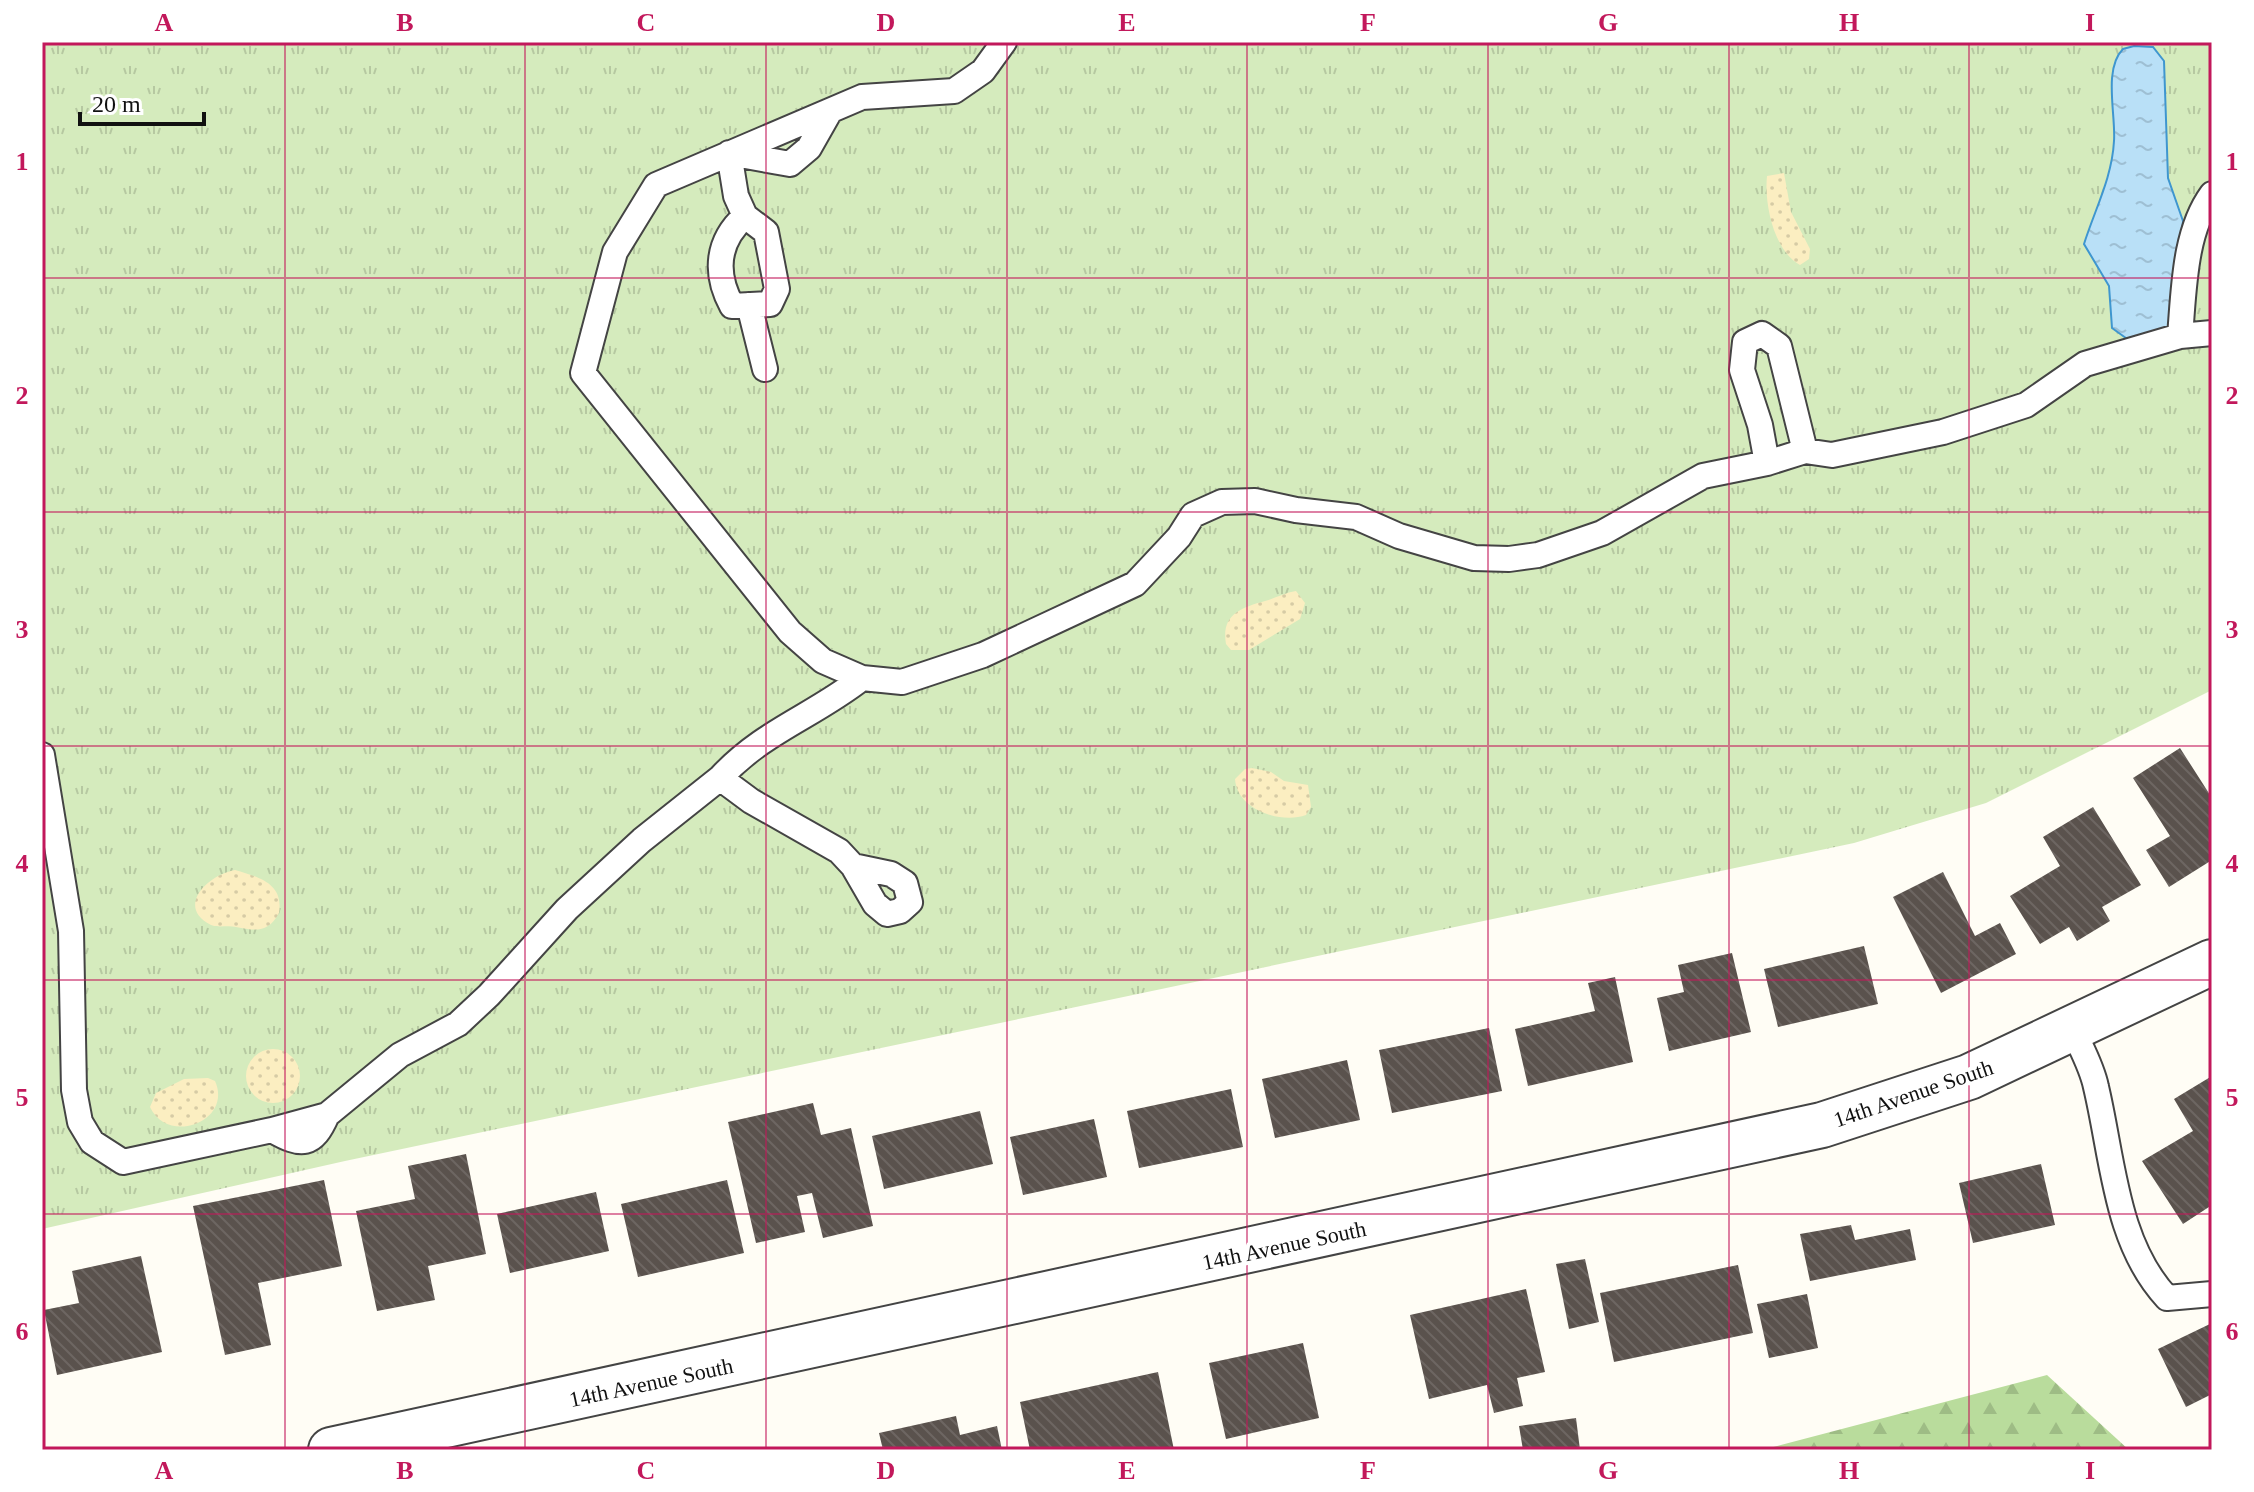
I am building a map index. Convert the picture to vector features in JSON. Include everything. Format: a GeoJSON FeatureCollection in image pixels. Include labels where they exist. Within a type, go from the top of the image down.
{"type":"FeatureCollection","features":[{"type":"Feature","properties":{"kind":"street","name":"14th Avenue South"},"geometry":{"type":"LineString","coordinates":[[331,1450],[1734,1147],[1899,1103],[1969,1077],[2212,962]]}},
{"type":"Feature","properties":{"kind":"lane"},"geometry":{"type":"LineString","coordinates":[[1004,42],[983,71],[954,91],[862,97],[656,185],[615,252],[583,373],[790,632],[823,661],[862,678],[902,682],[983,655],[1135,584],[1179,537],[1193,515],[1222,502],[1255,501],[1296,510],[1356,517],[1399,536],[1474,558],[1509,559],[1538,555],[1602,533],[1703,476],[1767,463],[1805,451],[1832,455],[1943,432],[2026,405],[2085,364],[2180,336],[2212,333]]}},
{"type":"Feature","properties":{"kind":"lane"},"geometry":{"type":"LineString","coordinates":[[729,153],[790,164],[809,148],[830,111]]}},
{"type":"Feature","properties":{"kind":"lane"},"geometry":{"type":"LineString","coordinates":[[729,153],[736,196],[745,216],[766,232],[777,289],[770,304],[732,306],[718,270],[730,230],[745,216]]}},
{"type":"Feature","properties":{"kind":"lane"},"geometry":{"type":"LineString","coordinates":[[2180,336],[2188,257],[2204,205],[2212,194]]}},
{"type":"Feature","properties":{"kind":"lane"},"geometry":{"type":"LineString","coordinates":[[749,305],[750,322],[765,369]]}},
{"type":"Feature","properties":{"kind":"lane"},"geometry":{"type":"LineString","coordinates":[[1767,463],[1760,425],[1742,370],[1745,342],[1762,334],[1779,346],[1805,451]]}},
{"type":"Feature","properties":{"kind":"lane"},"geometry":{"type":"LineString","coordinates":[[42,755],[71,931],[74,1090],[80,1122],[92,1142],[123,1162],[327,1115],[400,1055],[458,1024],[489,995],[567,909],[642,840],[776,729],[821,707],[862,678]]}},
{"type":"Feature","properties":{"kind":"lane"},"geometry":{"type":"LineString","coordinates":[[720,778],[751,801],[839,851],[853,866]]}},
{"type":"Feature","properties":{"kind":"lane"},"geometry":{"type":"LineString","coordinates":[[2073,1030],[2096,1085],[2119,1205],[2147,1277],[2167,1298],[2212,1294]]}},
{"type":"Feature","properties":{"kind":"green space"},"geometry":{"type":"Polygon","coordinates":[[[42,42],[2212,42],[2212,690],[1986,803],[1854,843],[345,1161],[42,1229],[42,42]]]}},
{"type":"Feature","properties":{"kind":"green space"},"geometry":{"type":"Polygon","coordinates":[[[2047,1375],[2129,1450],[1762,1450],[2047,1375]]]}},
{"type":"Feature","properties":{"kind":"sand"},"geometry":{"type":"Polygon","coordinates":[[[1784,173],[1791,212],[1810,249],[1809,259],[1800,265],[1783,249],[1769,213],[1767,176],[1784,173]]]}},
{"type":"Feature","properties":{"kind":"sand"},"geometry":{"type":"Polygon","coordinates":[[[1296,591],[1305,603],[1300,619],[1249,650],[1231,650],[1226,644],[1226,626],[1234,614],[1296,591]]]}},
{"type":"Feature","properties":{"kind":"sand"},"geometry":{"type":"Polygon","coordinates":[[[1245,769],[1271,772],[1284,781],[1308,785],[1311,807],[1306,815],[1273,816],[1243,799],[1235,779],[1245,769]]]}},
{"type":"Feature","properties":{"kind":"sand"},"geometry":{"type":"Polygon","coordinates":[[[235,870],[268,883],[277,895],[279,913],[266,927],[255,930],[214,926],[200,917],[196,900],[200,892],[216,878],[235,870]]]}},
{"type":"Feature","properties":{"kind":"sand"},"geometry":{"type":"Polygon","coordinates":[[[273,1049],[292,1057],[300,1076],[292,1095],[273,1103],[254,1095],[246,1076],[254,1057],[273,1049]]]}},
{"type":"Feature","properties":{"kind":"sand"},"geometry":{"type":"Polygon","coordinates":[[[208,1078],[215,1081],[218,1095],[215,1107],[196,1124],[170,1125],[159,1119],[150,1107],[156,1093],[184,1079],[208,1078]]]}},
{"type":"Feature","properties":{"kind":"water"},"geometry":{"type":"Polygon","coordinates":[[[2153,47],[2164,61],[2168,178],[2183,221],[2174,319],[2168,328],[2130,341],[2112,328],[2109,286],[2084,244],[2113,155],[2113,68],[2123,49],[2153,47]]]}},
{"type":"Feature","properties":{"kind":"building"},"geometry":{"type":"Polygon","coordinates":[[[2180,748],[2212,798],[2212,860],[2169,887],[2146,850],[2170,836],[2133,778],[2180,748]]]}},
{"type":"Feature","properties":{"kind":"building"},"geometry":{"type":"Polygon","coordinates":[[[2093,807],[2141,885],[2102,907],[2110,921],[2077,941],[2069,927],[2040,944],[2010,896],[2060,866],[2043,837],[2093,807]]]}},
{"type":"Feature","properties":{"kind":"building"},"geometry":{"type":"Polygon","coordinates":[[[1943,872],[1975,936],[2000,923],[2016,954],[1941,993],[1893,897],[1943,872]]]}},
{"type":"Feature","properties":{"kind":"building"},"geometry":{"type":"Polygon","coordinates":[[[1864,946],[1878,1004],[1778,1027],[1764,969],[1864,946]]]}},
{"type":"Feature","properties":{"kind":"building"},"geometry":{"type":"Polygon","coordinates":[[[1732,953],[1751,1032],[1669,1051],[1657,998],[1684,992],[1678,965],[1732,953]]]}},
{"type":"Feature","properties":{"kind":"building"},"geometry":{"type":"Polygon","coordinates":[[[1615,977],[1633,1062],[1528,1086],[1515,1029],[1595,1011],[1588,983],[1615,977]]]}},
{"type":"Feature","properties":{"kind":"building"},"geometry":{"type":"Polygon","coordinates":[[[1489,1028],[1502,1091],[1392,1113],[1379,1050],[1489,1028]]]}},
{"type":"Feature","properties":{"kind":"building"},"geometry":{"type":"Polygon","coordinates":[[[1347,1060],[1360,1120],[1275,1138],[1262,1079],[1347,1060]]]}},
{"type":"Feature","properties":{"kind":"building"},"geometry":{"type":"Polygon","coordinates":[[[2212,1076],[2212,1205],[2183,1224],[2142,1161],[2193,1131],[2174,1099],[2212,1076]]]}},
{"type":"Feature","properties":{"kind":"building"},"geometry":{"type":"Polygon","coordinates":[[[1231,1089],[1243,1147],[1139,1168],[1127,1111],[1231,1089]]]}},
{"type":"Feature","properties":{"kind":"building"},"geometry":{"type":"Polygon","coordinates":[[[813,1103],[821,1135],[851,1128],[873,1226],[823,1238],[812,1193],[797,1196],[805,1232],[756,1243],[728,1122],[813,1103]]]}},
{"type":"Feature","properties":{"kind":"building"},"geometry":{"type":"Polygon","coordinates":[[[980,1111],[993,1164],[884,1189],[872,1136],[980,1111]]]}},
{"type":"Feature","properties":{"kind":"building"},"geometry":{"type":"Polygon","coordinates":[[[1094,1119],[1107,1177],[1023,1195],[1010,1137],[1094,1119]]]}},
{"type":"Feature","properties":{"kind":"building"},"geometry":{"type":"Polygon","coordinates":[[[466,1154],[486,1254],[428,1266],[435,1300],[377,1311],[356,1211],[415,1199],[408,1166],[466,1154]]]}},
{"type":"Feature","properties":{"kind":"building"},"geometry":{"type":"Polygon","coordinates":[[[2041,1164],[2055,1225],[1973,1243],[1959,1183],[2041,1164]]]}},
{"type":"Feature","properties":{"kind":"building"},"geometry":{"type":"Polygon","coordinates":[[[324,1180],[342,1266],[258,1283],[271,1345],[225,1355],[193,1206],[324,1180]]]}},
{"type":"Feature","properties":{"kind":"building"},"geometry":{"type":"Polygon","coordinates":[[[727,1180],[744,1253],[638,1277],[621,1204],[727,1180]]]}},
{"type":"Feature","properties":{"kind":"building"},"geometry":{"type":"Polygon","coordinates":[[[596,1192],[609,1251],[510,1273],[497,1214],[596,1192]]]}},
{"type":"Feature","properties":{"kind":"building"},"geometry":{"type":"Polygon","coordinates":[[[1851,1225],[1855,1240],[1910,1229],[1916,1260],[1810,1281],[1800,1234],[1851,1225]]]}},
{"type":"Feature","properties":{"kind":"building"},"geometry":{"type":"Polygon","coordinates":[[[141,1256],[162,1352],[57,1375],[44,1310],[79,1303],[72,1271],[141,1256]]]}},
{"type":"Feature","properties":{"kind":"building"},"geometry":{"type":"Polygon","coordinates":[[[1585,1259],[1599,1322],[1569,1329],[1556,1264],[1585,1259]]]}},
{"type":"Feature","properties":{"kind":"building"},"geometry":{"type":"Polygon","coordinates":[[[1738,1265],[1753,1333],[1614,1362],[1600,1293],[1738,1265]]]}},
{"type":"Feature","properties":{"kind":"building"},"geometry":{"type":"Polygon","coordinates":[[[1526,1289],[1545,1372],[1517,1378],[1523,1406],[1494,1413],[1487,1385],[1429,1399],[1410,1315],[1526,1289]]]}},
{"type":"Feature","properties":{"kind":"building"},"geometry":{"type":"Polygon","coordinates":[[[1807,1294],[1818,1348],[1769,1358],[1757,1304],[1807,1294]]]}},
{"type":"Feature","properties":{"kind":"building"},"geometry":{"type":"Polygon","coordinates":[[[2212,1323],[2212,1394],[2186,1407],[2158,1349],[2212,1323]]]}},
{"type":"Feature","properties":{"kind":"building"},"geometry":{"type":"Polygon","coordinates":[[[1303,1343],[1319,1418],[1226,1439],[1209,1363],[1303,1343]]]}},
{"type":"Feature","properties":{"kind":"building"},"geometry":{"type":"Polygon","coordinates":[[[1158,1372],[1174,1450],[1030,1450],[1020,1402],[1158,1372]]]}},
{"type":"Feature","properties":{"kind":"building"},"geometry":{"type":"Polygon","coordinates":[[[956,1416],[960,1435],[997,1426],[1002,1450],[883,1450],[879,1433],[956,1416]]]}},
{"type":"Feature","properties":{"kind":"building"},"geometry":{"type":"Polygon","coordinates":[[[1576,1418],[1580,1450],[1523,1450],[1519,1426],[1576,1418]]]}}]}
